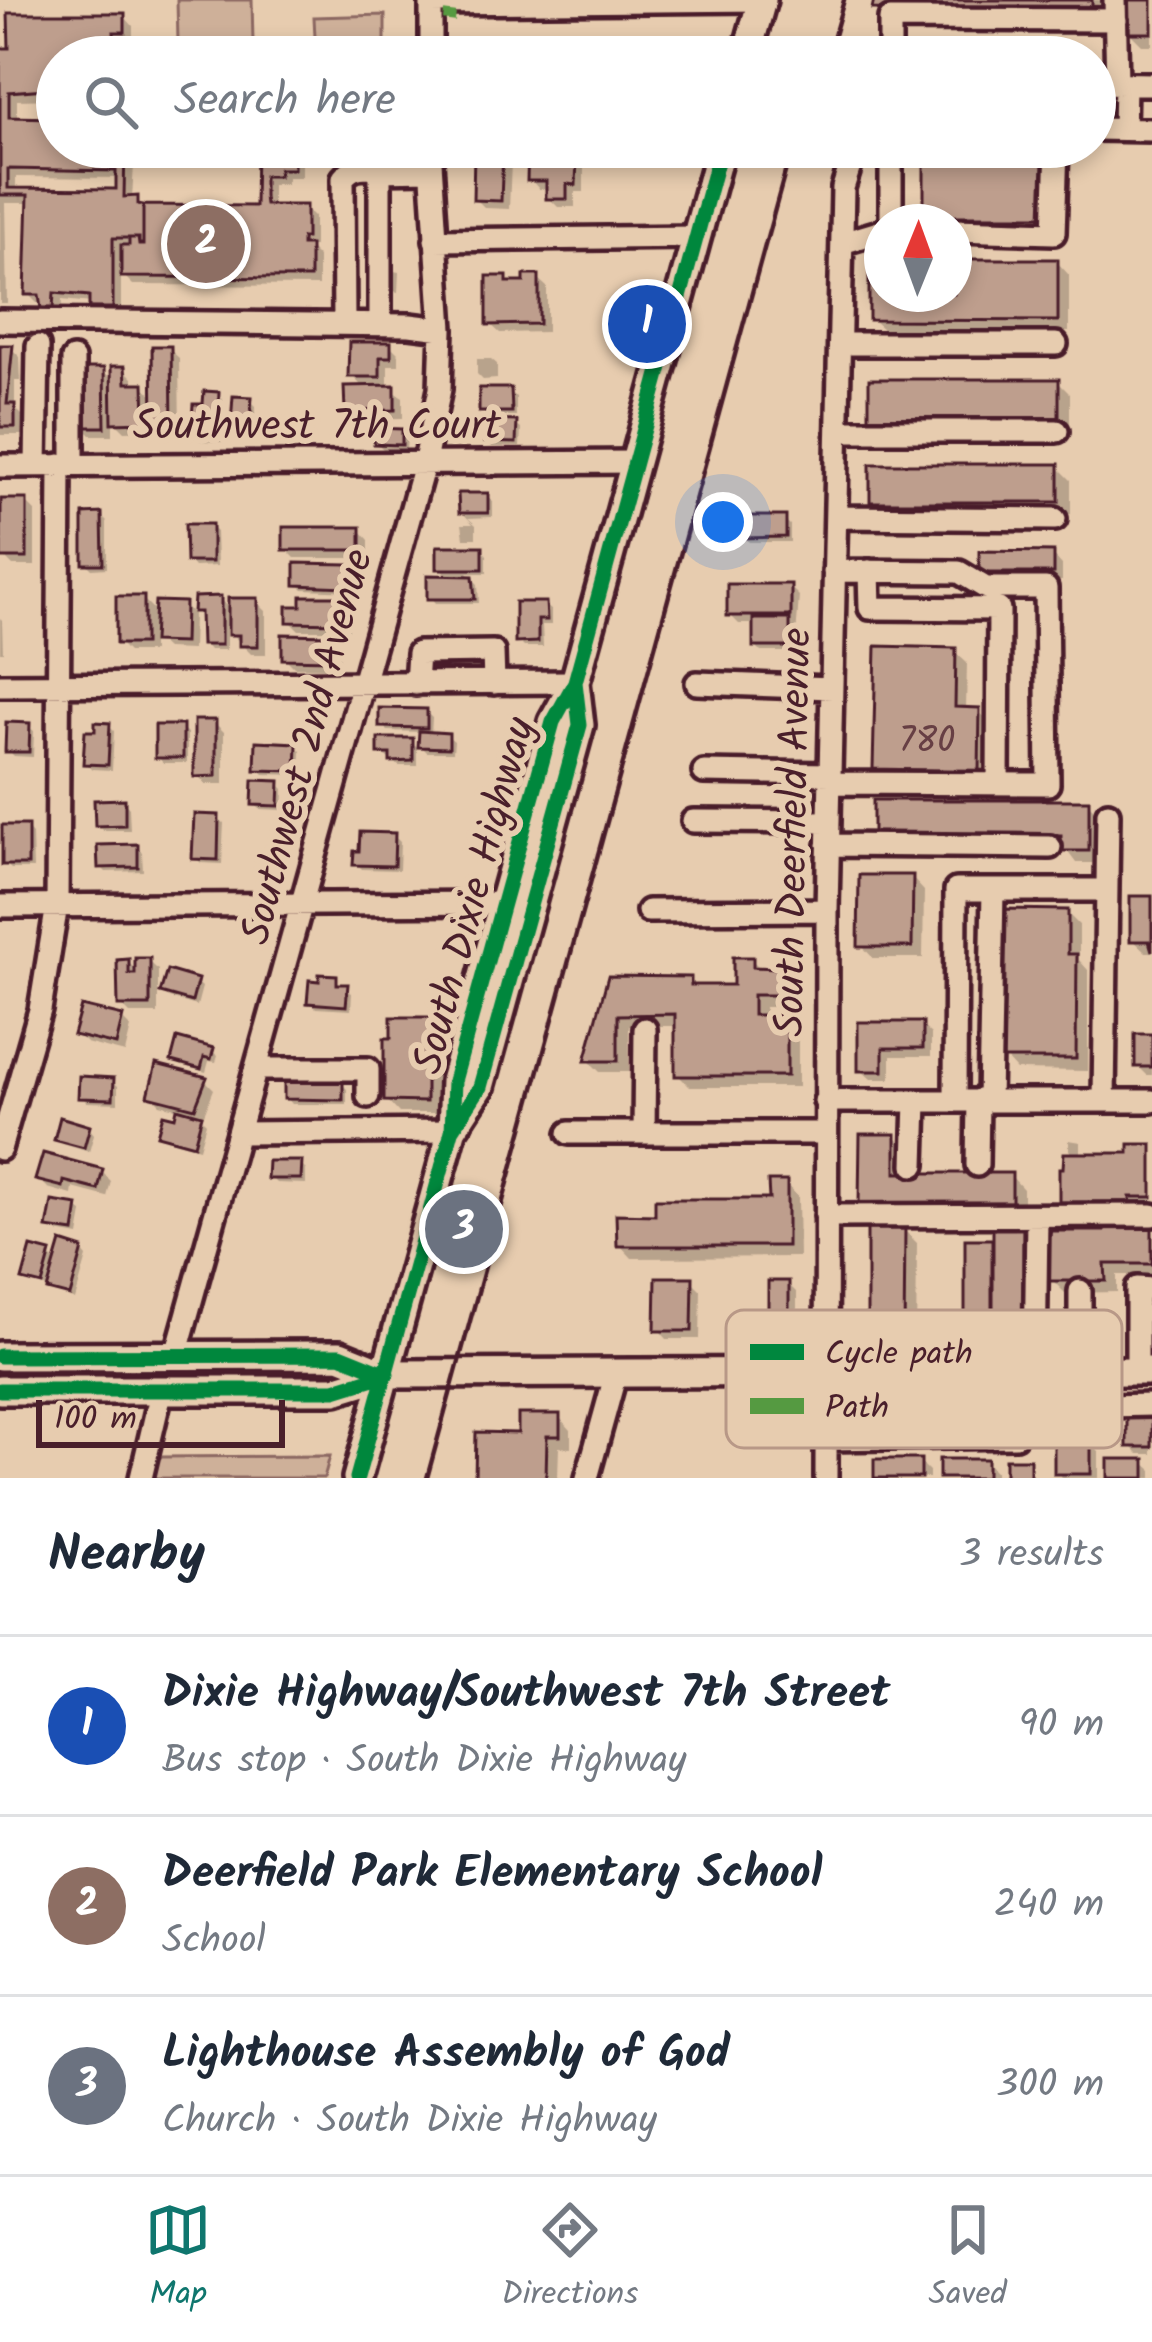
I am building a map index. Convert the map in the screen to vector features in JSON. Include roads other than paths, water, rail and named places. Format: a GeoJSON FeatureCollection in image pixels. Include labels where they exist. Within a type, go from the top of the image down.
{"type":"FeatureCollection","features":[{"type":"Feature","properties":{"kind":"main road"},"geometry":{"type":"LineString","coordinates":[[752,36],[762,0]]}},
{"type":"Feature","properties":{"kind":"main road","name":"South Dixie Highway"},"geometry":{"type":"LineString","coordinates":[[358,1478],[452,1131],[454,1081],[553,722],[575,682],[716,168]]}},
{"type":"Feature","properties":{"kind":"main road","name":"South Dixie Highway"},"geometry":{"type":"LineString","coordinates":[[452,1131],[480,1087],[574,747],[580,725],[575,682]]}},
{"type":"Feature","properties":{"kind":"main road"},"geometry":{"type":"LineString","coordinates":[[1,1352],[340,1354],[387,1374]]}},
{"type":"Feature","properties":{"kind":"main road"},"geometry":{"type":"LineString","coordinates":[[0,1390],[335,1390],[387,1374],[726,1371]]}},
{"type":"Feature","properties":{"kind":"street"},"geometry":{"type":"LineString","coordinates":[[431,36],[431,2],[762,0]]}},
{"type":"Feature","properties":{"kind":"street"},"geometry":{"type":"LineString","coordinates":[[890,36],[890,19],[1116,10]]}},
{"type":"Feature","properties":{"kind":"street"},"geometry":{"type":"LineString","coordinates":[[1116,83],[1152,84]]}},
{"type":"Feature","properties":{"kind":"street"},"geometry":{"type":"LineString","coordinates":[[1116,99],[1124,130]]}},
{"type":"Feature","properties":{"kind":"street"},"geometry":{"type":"LineString","coordinates":[[1116,130],[1152,130]]}},
{"type":"Feature","properties":{"kind":"street"},"geometry":{"type":"LineString","coordinates":[[344,324],[343,178],[357,168]]}},
{"type":"Feature","properties":{"kind":"street"},"geometry":{"type":"LineString","coordinates":[[375,168],[380,325]]}},
{"type":"Feature","properties":{"kind":"street"},"geometry":{"type":"LineString","coordinates":[[377,172],[392,168]]}},
{"type":"Feature","properties":{"kind":"street","name":"Southwest 2nd Avenue"},"geometry":{"type":"LineString","coordinates":[[176,1355],[440,389],[442,329],[431,168]]}},
{"type":"Feature","properties":{"kind":"street","name":"South Deerfield Avenue"},"geometry":{"type":"LineString","coordinates":[[826,1310],[827,910],[843,188],[849,168]]}},
{"type":"Feature","properties":{"kind":"street"},"geometry":{"type":"LineString","coordinates":[[891,168],[891,204]]}},
{"type":"Feature","properties":{"kind":"street"},"geometry":{"type":"LineString","coordinates":[[972,231],[1054,233],[1056,168]]}},
{"type":"Feature","properties":{"kind":"street"},"geometry":{"type":"LineString","coordinates":[[842,243],[864,236]]}},
{"type":"Feature","properties":{"kind":"street"},"geometry":{"type":"LineString","coordinates":[[435,240],[697,237]]}},
{"type":"Feature","properties":{"kind":"street"},"geometry":{"type":"LineString","coordinates":[[0,321],[442,329]]}},
{"type":"Feature","properties":{"kind":"street"},"geometry":{"type":"LineString","coordinates":[[840,344],[1056,344]]}},
{"type":"Feature","properties":{"kind":"street"},"geometry":{"type":"LineString","coordinates":[[35,465],[38,346]]}},
{"type":"Feature","properties":{"kind":"street"},"geometry":{"type":"LineString","coordinates":[[2,1137],[40,1010],[57,905],[58,686],[73,359]]}},
{"type":"Feature","properties":{"kind":"street"},"geometry":{"type":"LineString","coordinates":[[838,430],[1057,431]]}},
{"type":"Feature","properties":{"kind":"street","name":"Southwest 7th Court"},"geometry":{"type":"LineString","coordinates":[[0,466],[635,462]]}},
{"type":"Feature","properties":{"kind":"street"},"geometry":{"type":"LineString","coordinates":[[836,517],[1055,519]]}},
{"type":"Feature","properties":{"kind":"street"},"geometry":{"type":"LineString","coordinates":[[835,571],[959,572],[986,588],[999,609],[998,784]]}},
{"type":"Feature","properties":{"kind":"street"},"geometry":{"type":"LineString","coordinates":[[869,571],[869,608],[999,609]]}},
{"type":"Feature","properties":{"kind":"street"},"geometry":{"type":"LineString","coordinates":[[704,772],[1048,784],[1046,588],[986,588]]}},
{"type":"Feature","properties":{"kind":"street"},"geometry":{"type":"LineString","coordinates":[[416,684],[418,653],[493,652],[494,683]]}},
{"type":"Feature","properties":{"kind":"street"},"geometry":{"type":"LineString","coordinates":[[0,685],[575,682]]}},
{"type":"Feature","properties":{"kind":"street"},"geometry":{"type":"LineString","coordinates":[[697,683],[832,688]]}},
{"type":"Feature","properties":{"kind":"street"},"geometry":{"type":"LineString","coordinates":[[1104,1100],[1108,813]]}},
{"type":"Feature","properties":{"kind":"street"},"geometry":{"type":"LineString","coordinates":[[693,821],[957,846],[1050,847]]}},
{"type":"Feature","properties":{"kind":"street"},"geometry":{"type":"LineString","coordinates":[[957,846],[956,890],[977,1166]]}},
{"type":"Feature","properties":{"kind":"street"},"geometry":{"type":"LineString","coordinates":[[956,890],[1107,890]]}},
{"type":"Feature","properties":{"kind":"street"},"geometry":{"type":"LineString","coordinates":[[974,1100],[993,890]]}},
{"type":"Feature","properties":{"kind":"street"},"geometry":{"type":"LineString","coordinates":[[0,906],[503,903]]}},
{"type":"Feature","properties":{"kind":"street"},"geometry":{"type":"LineString","coordinates":[[648,911],[827,910]]}},
{"type":"Feature","properties":{"kind":"street"},"geometry":{"type":"LineString","coordinates":[[644,1133],[645,1029]]}},
{"type":"Feature","properties":{"kind":"street"},"geometry":{"type":"LineString","coordinates":[[256,1069],[368,1069],[368,1096]]}},
{"type":"Feature","properties":{"kind":"street"},"geometry":{"type":"LineString","coordinates":[[825,1101],[1152,1101]]}},
{"type":"Feature","properties":{"kind":"street"},"geometry":{"type":"LineString","coordinates":[[914,1165],[916,1101]]}},
{"type":"Feature","properties":{"kind":"street"},"geometry":{"type":"LineString","coordinates":[[238,1133],[452,1131]]}},
{"type":"Feature","properties":{"kind":"street"},"geometry":{"type":"LineString","coordinates":[[569,1132],[826,1133]]}},
{"type":"Feature","properties":{"kind":"street"},"geometry":{"type":"LineString","coordinates":[[826,1216],[1152,1215]]}},
{"type":"Feature","properties":{"kind":"street"},"geometry":{"type":"LineString","coordinates":[[1036,1310],[1037,1216]]}},
{"type":"Feature","properties":{"kind":"street"},"geometry":{"type":"LineString","coordinates":[[1144,1371],[1138,1288],[1152,1288]]}},
{"type":"Feature","properties":{"kind":"street"},"geometry":{"type":"LineString","coordinates":[[1080,1291],[1080,1310]]}},
{"type":"Feature","properties":{"kind":"street"},"geometry":{"type":"LineString","coordinates":[[586,1478],[616,1372]]}},
{"type":"Feature","properties":{"kind":"street"},"geometry":{"type":"LineString","coordinates":[[141,1478],[162,1388]]}},
{"type":"Feature","properties":{"kind":"street"},"geometry":{"type":"LineString","coordinates":[[1122,1406],[1152,1405]]}},
{"type":"Feature","properties":{"kind":"railway"},"geometry":{"type":"LineString","coordinates":[[834,36],[844,0]]}},
{"type":"Feature","properties":{"kind":"railway"},"geometry":{"type":"LineString","coordinates":[[427,1478],[786,168]]}},
{"type":"Feature","properties":{"kind":"place","name":"Deerfield Park Elementary School"},"geometry":{"type":"Point","coordinates":[206,244]}},
{"type":"Feature","properties":{"kind":"place","name":"Dixie Highway/Southwest 7th Street"},"geometry":{"type":"Point","coordinates":[647,324]}},
{"type":"Feature","properties":{"kind":"place","name":"Lighthouse Assembly of God"},"geometry":{"type":"Point","coordinates":[464,1229]}}]}
